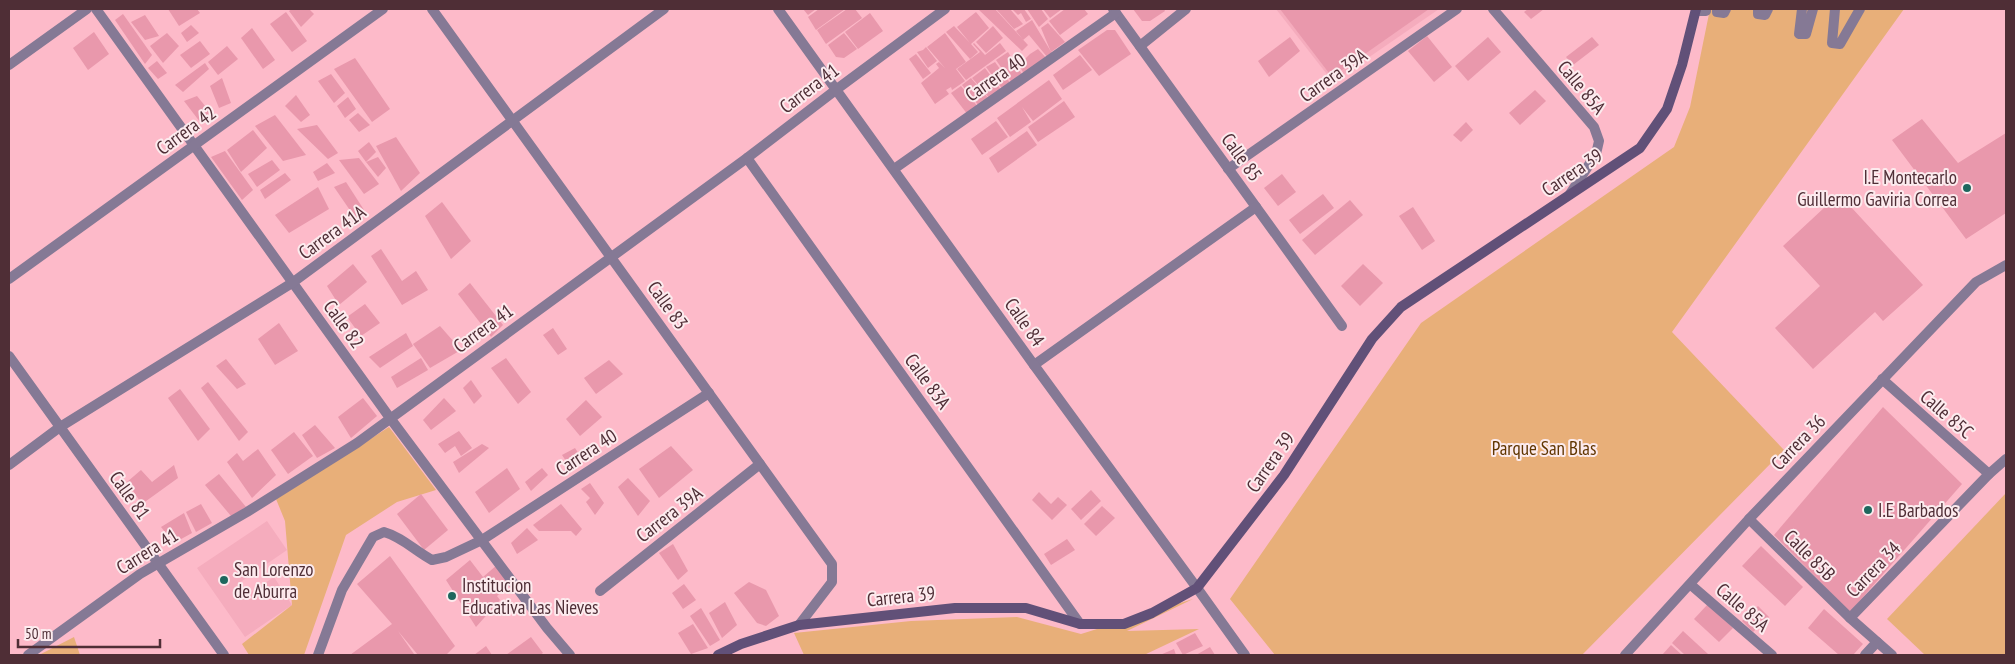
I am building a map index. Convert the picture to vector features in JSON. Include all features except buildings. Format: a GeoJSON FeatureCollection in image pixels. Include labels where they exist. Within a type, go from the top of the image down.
{"type":"FeatureCollection","features":[{"type":"Feature","properties":{"kind":"main road","name":"Carrera 39"},"geometry":{"type":"LineString","coordinates":[[718,655],[741,644],[800,625],[955,608],[1026,608],[1080,624],[1124,624],[1152,613],[1197,588],[1284,475],[1372,339],[1401,307],[1640,148],[1667,109],[1700,9]]}},
{"type":"Feature","properties":{"kind":"street"},"geometry":{"type":"LineString","coordinates":[[9,65],[87,9]]}},
{"type":"Feature","properties":{"kind":"street","name":"Calle 82"},"geometry":{"type":"LineString","coordinates":[[96,9],[390,418],[570,655]]}},
{"type":"Feature","properties":{"kind":"street","name":"Carrera 42"},"geometry":{"type":"LineString","coordinates":[[9,279],[383,9]]}},
{"type":"Feature","properties":{"kind":"street","name":"Calle 83"},"geometry":{"type":"LineString","coordinates":[[432,9],[832,564],[832,582],[800,625]]}},
{"type":"Feature","properties":{"kind":"street","name":"Carrera 41A"},"geometry":{"type":"LineString","coordinates":[[9,465],[60,427],[292,282],[664,9]]}},
{"type":"Feature","properties":{"kind":"street","name":"Calle 84"},"geometry":{"type":"LineString","coordinates":[[778,9],[837,88],[1034,365],[1245,655]]}},
{"type":"Feature","properties":{"kind":"street","name":"Carrera 41"},"geometry":{"type":"LineString","coordinates":[[28,655],[140,574],[247,512],[349,448],[747,158],[837,88],[945,9]]}},
{"type":"Feature","properties":{"kind":"street"},"geometry":{"type":"LineString","coordinates":[[1140,46],[1186,9]]}},
{"type":"Feature","properties":{"kind":"street","name":"Carrera 39A"},"geometry":{"type":"LineString","coordinates":[[1228,169],[1457,9]]}},
{"type":"Feature","properties":{"kind":"street","name":"Calle 85A"},"geometry":{"type":"LineString","coordinates":[[1493,9],[1594,127],[1599,141],[1596,154],[1569,196]]}},
{"type":"Feature","properties":{"kind":"street"},"geometry":{"type":"LineString","coordinates":[[1717,9],[1717,12],[1724,13],[1726,9]]}},
{"type":"Feature","properties":{"kind":"street"},"geometry":{"type":"LineString","coordinates":[[1758,9],[1758,14],[1765,15],[1768,9]]}},
{"type":"Feature","properties":{"kind":"street"},"geometry":{"type":"LineString","coordinates":[[1802,9],[1798,34],[1806,34],[1813,9]]}},
{"type":"Feature","properties":{"kind":"street"},"geometry":{"type":"LineString","coordinates":[[1835,9],[1832,43],[1840,44],[1860,9]]}},
{"type":"Feature","properties":{"kind":"street","name":"Calle 85"},"geometry":{"type":"LineString","coordinates":[[1114,11],[1342,326]]}},
{"type":"Feature","properties":{"kind":"street","name":"Carrera 40"},"geometry":{"type":"LineString","coordinates":[[894,169],[1114,11]]}},
{"type":"Feature","properties":{"kind":"street","name":"Calle 83A"},"geometry":{"type":"LineString","coordinates":[[747,158],[1080,624]]}},
{"type":"Feature","properties":{"kind":"street"},"geometry":{"type":"LineString","coordinates":[[1034,365],[1256,207]]}},
{"type":"Feature","properties":{"kind":"street","name":"Carrera 36"},"geometry":{"type":"LineString","coordinates":[[1626,655],[1749,519],[1976,282],[2006,265]]}},
{"type":"Feature","properties":{"kind":"street","name":"Calle 81"},"geometry":{"type":"LineString","coordinates":[[9,356],[224,655]]}},
{"type":"Feature","properties":{"kind":"street","name":"Calle 85C"},"geometry":{"type":"LineString","coordinates":[[1882,379],[1989,474]]}},
{"type":"Feature","properties":{"kind":"street","name":"Carrera 40"},"geometry":{"type":"LineString","coordinates":[[318,655],[342,590],[373,538],[384,532],[396,535],[418,553],[432,560],[446,557],[482,540],[709,393]]}},
{"type":"Feature","properties":{"kind":"street","name":"Carrera 34"},"geometry":{"type":"LineString","coordinates":[[1850,618],[1989,474],[2006,459]]}},
{"type":"Feature","properties":{"kind":"street","name":"Carrera 39A"},"geometry":{"type":"LineString","coordinates":[[600,591],[760,464]]}},
{"type":"Feature","properties":{"kind":"street","name":"Calle 85B"},"geometry":{"type":"LineString","coordinates":[[1749,519],[1850,618],[1892,655]]}},
{"type":"Feature","properties":{"kind":"street","name":"Calle 85A"},"geometry":{"type":"LineString","coordinates":[[1691,585],[1765,653]]}},
{"type":"Feature","properties":{"kind":"street"},"geometry":{"type":"LineString","coordinates":[[1865,655],[1877,642]]}},
{"type":"Feature","properties":{"kind":"shaded area"},"geometry":{"type":"Polygon","coordinates":[[[1276,9],[1439,9],[1333,82],[1276,9]]]}},
{"type":"Feature","properties":{"kind":"shaded area","name":"San Lorenzo de Aburra"},"geometry":{"type":"Polygon","coordinates":[[[267,521],[287,550],[239,583],[247,595],[274,577],[292,605],[245,637],[197,568],[267,521]]]}},
{"type":"Feature","properties":{"kind":"green space","name":"Parque San Blas"},"geometry":{"type":"Polygon","coordinates":[[[1710,9],[1904,9],[1672,332],[1784,450],[1582,655],[1275,655],[1230,599],[1421,323],[1674,147],[1690,107],[1710,9]]]}},
{"type":"Feature","properties":{"kind":"green space"},"geometry":{"type":"Polygon","coordinates":[[[389,427],[436,490],[397,502],[346,535],[304,655],[249,655],[242,644],[292,605],[285,521],[276,499],[389,427]]]}},
{"type":"Feature","properties":{"kind":"green space"},"geometry":{"type":"Polygon","coordinates":[[[2006,493],[2006,655],[1925,655],[1887,619],[2006,493]]]}},
{"type":"Feature","properties":{"kind":"green space"},"geometry":{"type":"Polygon","coordinates":[[[1193,599],[1127,631],[1199,629],[1144,655],[804,655],[794,633],[911,621],[1017,617],[1081,634],[1193,599]]]}},
{"type":"Feature","properties":{"kind":"green space"},"geometry":{"type":"Polygon","coordinates":[[[74,637],[80,655],[39,655],[74,637]]]}},
{"type":"Feature","properties":{"kind":"place","name":"I.E Montecarlo Guillermo Gaviria Correa"},"geometry":{"type":"Point","coordinates":[1967,188]}},
{"type":"Feature","properties":{"kind":"place","name":"I.E Barbados"},"geometry":{"type":"Point","coordinates":[1868,510]}},
{"type":"Feature","properties":{"kind":"place","name":"San Lorenzo de Aburra"},"geometry":{"type":"Point","coordinates":[224,580]}},
{"type":"Feature","properties":{"kind":"place","name":"Institucion Educativa Las Nieves"},"geometry":{"type":"Point","coordinates":[452,596]}}]}
